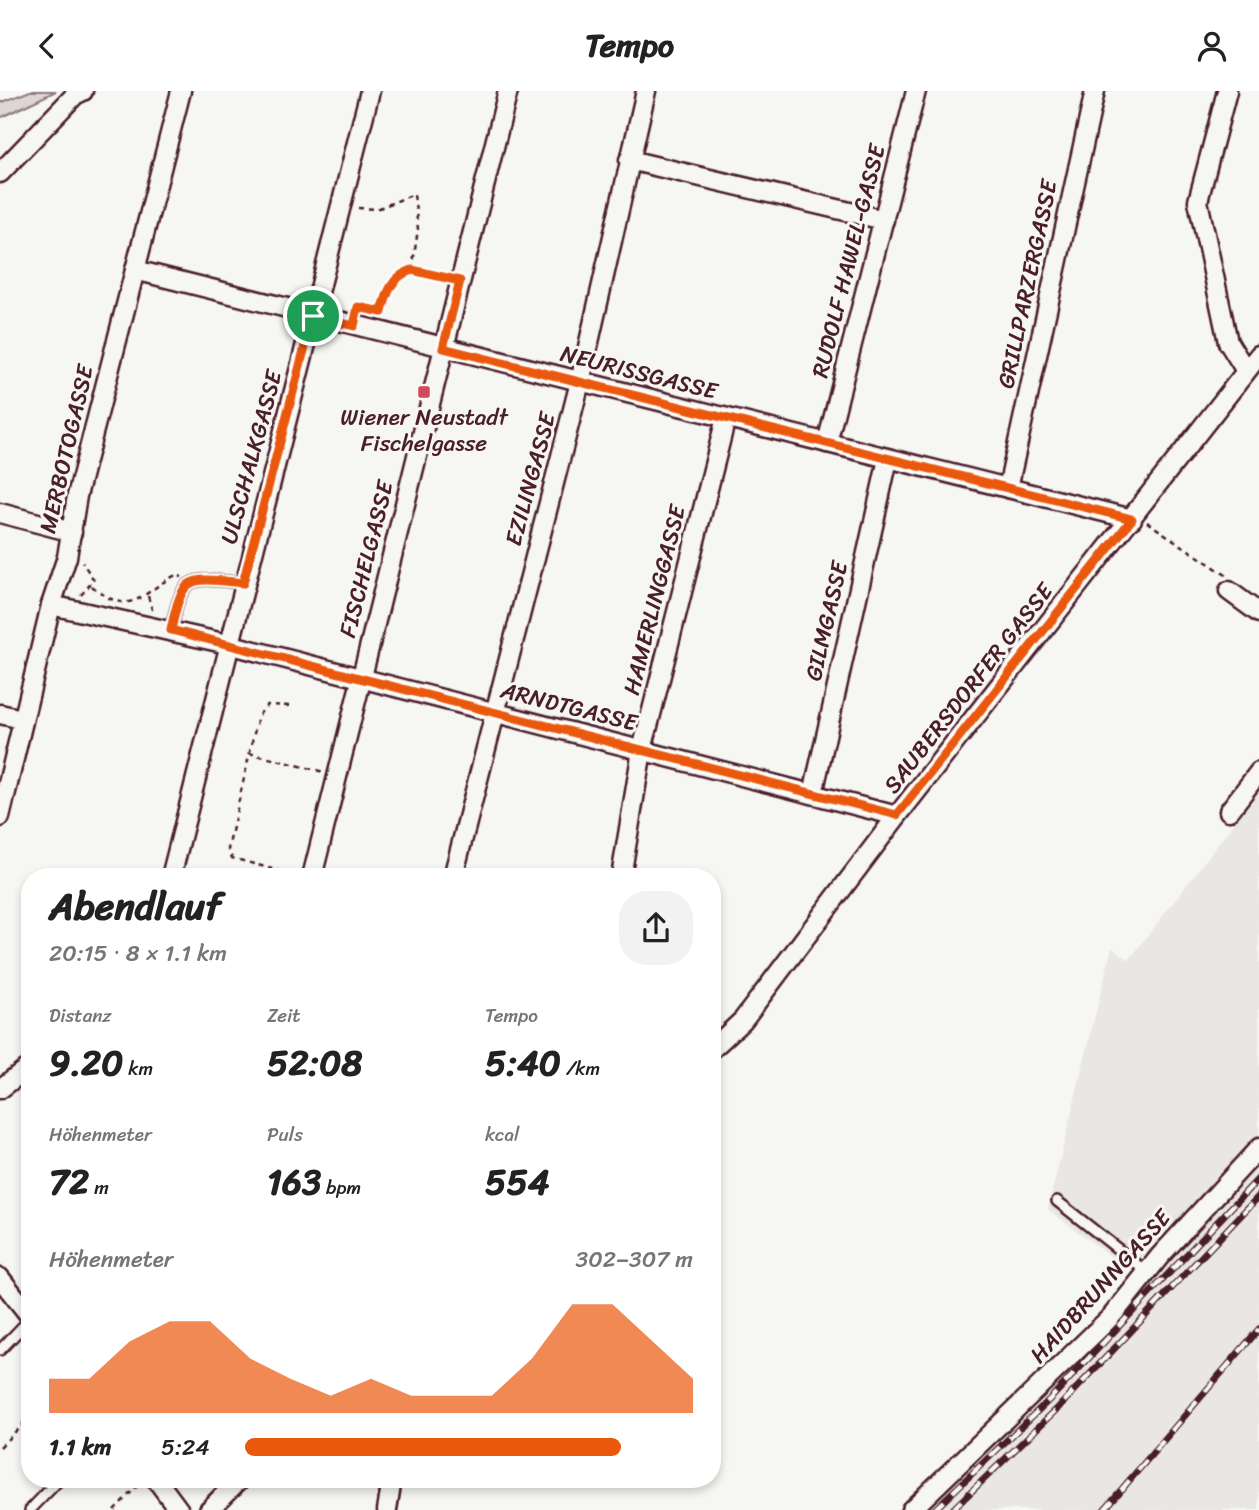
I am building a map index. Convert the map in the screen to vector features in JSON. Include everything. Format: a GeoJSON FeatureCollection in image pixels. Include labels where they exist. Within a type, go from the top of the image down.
{"type":"FeatureCollection","features":[{"type":"Feature","properties":{"kind":"street"},"geometry":{"type":"LineString","coordinates":[[0,173],[75,95],[83,91]]}},
{"type":"Feature","properties":{"kind":"street","name":"MERBOTOGASSE"},"geometry":{"type":"LineString","coordinates":[[0,817],[51,605],[67,557],[77,496],[181,91]]}},
{"type":"Feature","properties":{"kind":"street","name":"ULSCHALKGASSE"},"geometry":{"type":"LineString","coordinates":[[173,868],[243,583],[370,91]]}},
{"type":"Feature","properties":{"kind":"street","name":"FISCHELGASSE"},"geometry":{"type":"LineString","coordinates":[[314,868],[508,91]]}},
{"type":"Feature","properties":{"kind":"street","name":"EZILINGASSE"},"geometry":{"type":"LineString","coordinates":[[455,868],[580,382],[646,91]]}},
{"type":"Feature","properties":{"kind":"street","name":"RUDOLF HAWEL-GASSE"},"geometry":{"type":"LineString","coordinates":[[827,443],[916,91]]}},
{"type":"Feature","properties":{"kind":"street","name":"GRILLPARZERGASSE"},"geometry":{"type":"LineString","coordinates":[[1008,488],[1095,91]]}},
{"type":"Feature","properties":{"kind":"street"},"geometry":{"type":"LineString","coordinates":[[1227,91],[1198,201],[1228,342],[1247,371]]}},
{"type":"Feature","properties":{"kind":"street"},"geometry":{"type":"LineString","coordinates":[[629,160],[884,220]]}},
{"type":"Feature","properties":{"kind":"street","name":"NEURISSGASSE"},"geometry":{"type":"LineString","coordinates":[[135,270],[888,459],[1134,517]]}},
{"type":"Feature","properties":{"kind":"street","name":"SAUBERSDORFER GASSE"},"geometry":{"type":"LineString","coordinates":[[721,1041],[743,1020],[897,815],[1259,355]]}},
{"type":"Feature","properties":{"kind":"street","name":"HAMERLINGGASSE"},"geometry":{"type":"LineString","coordinates":[[622,868],[642,750],[726,418]]}},
{"type":"Feature","properties":{"kind":"street","name":"GILMGASSE"},"geometry":{"type":"LineString","coordinates":[[813,794],[888,459]]}},
{"type":"Feature","properties":{"kind":"street"},"geometry":{"type":"LineString","coordinates":[[0,513],[72,532]]}},
{"type":"Feature","properties":{"kind":"street"},"geometry":{"type":"LineString","coordinates":[[1229,591],[1259,613]]}},
{"type":"Feature","properties":{"kind":"street","name":"ARNDTGASSE"},"geometry":{"type":"LineString","coordinates":[[51,605],[228,644],[897,815]]}},
{"type":"Feature","properties":{"kind":"street"},"geometry":{"type":"LineString","coordinates":[[0,714],[22,719]]}},
{"type":"Feature","properties":{"kind":"street"},"geometry":{"type":"LineString","coordinates":[[1229,811],[1259,772]]}},
{"type":"Feature","properties":{"kind":"street"},"geometry":{"type":"LineString","coordinates":[[0,1089],[21,1073]]}},
{"type":"Feature","properties":{"kind":"street","name":"HAIDBRUNNGASSE"},"geometry":{"type":"LineString","coordinates":[[911,1510],[1103,1325],[1259,1148]]}},
{"type":"Feature","properties":{"kind":"street"},"geometry":{"type":"LineString","coordinates":[[0,1278],[21,1305]]}},
{"type":"Feature","properties":{"kind":"street"},"geometry":{"type":"LineString","coordinates":[[163,1488],[179,1510]]}},
{"type":"Feature","properties":{"kind":"street"},"geometry":{"type":"LineString","coordinates":[[209,1510],[231,1488]]}},
{"type":"Feature","properties":{"kind":"street"},"geometry":{"type":"LineString","coordinates":[[387,1510],[391,1488]]}},
{"type":"Feature","properties":{"kind":"lane"},"geometry":{"type":"LineString","coordinates":[[171,630],[179,594],[185,584],[195,580],[243,583]]}},
{"type":"Feature","properties":{"kind":"lane"},"geometry":{"type":"LineString","coordinates":[[1057,1201],[1147,1272]]}},
{"type":"Feature","properties":{"kind":"lane"},"geometry":{"type":"LineString","coordinates":[[0,1350],[21,1327]]}},
{"type":"Feature","properties":{"kind":"lane"},"geometry":{"type":"LineString","coordinates":[[30,1510],[51,1488]]}},
{"type":"Feature","properties":{"kind":"path"},"geometry":{"type":"LineString","coordinates":[[341,204],[369,210],[414,194],[418,229],[412,270]]}},
{"type":"Feature","properties":{"kind":"path"},"geometry":{"type":"LineString","coordinates":[[354,326],[358,307],[382,312],[388,289],[404,273],[412,270],[460,281]]}},
{"type":"Feature","properties":{"kind":"path"},"geometry":{"type":"LineString","coordinates":[[1134,517],[1226,575],[1229,591]]}},
{"type":"Feature","properties":{"kind":"path"},"geometry":{"type":"LineString","coordinates":[[67,557],[83,562],[92,573],[92,586],[72,609]]}},
{"type":"Feature","properties":{"kind":"path"},"geometry":{"type":"LineString","coordinates":[[92,586],[105,597],[128,603],[148,596],[160,583],[176,575],[195,580]]}},
{"type":"Feature","properties":{"kind":"path"},"geometry":{"type":"LineString","coordinates":[[264,868],[243,863],[229,854],[228,843],[261,710],[275,704],[289,706]]}},
{"type":"Feature","properties":{"kind":"path"},"geometry":{"type":"LineString","coordinates":[[249,753],[338,775]]}},
{"type":"Feature","properties":{"kind":"path"},"geometry":{"type":"LineString","coordinates":[[0,1447],[21,1426]]}},
{"type":"Feature","properties":{"kind":"path"},"geometry":{"type":"LineString","coordinates":[[114,1510],[135,1488]]}},
{"type":"Feature","properties":{"kind":"shaded area"},"geometry":{"type":"Polygon","coordinates":[[[30,91],[56,91],[0,118],[0,103],[30,91]]]}},
{"type":"Feature","properties":{"kind":"shaded area"},"geometry":{"type":"Polygon","coordinates":[[[1259,791],[1259,1510],[924,1510],[1150,1286],[1048,1209],[1112,947],[1129,960],[1259,791]]]}},
{"type":"Feature","properties":{"kind":"railway"},"geometry":{"type":"LineString","coordinates":[[934,1510],[1050,1399],[1259,1178]]}},
{"type":"Feature","properties":{"kind":"railway"},"geometry":{"type":"LineString","coordinates":[[952,1510],[1058,1408],[1259,1196]]}},
{"type":"Feature","properties":{"kind":"railway"},"geometry":{"type":"LineString","coordinates":[[1104,1510],[1259,1329]]}},
{"type":"Feature","properties":{"kind":"place","name":"Wiener Neustadt Fischelgasse"},"geometry":{"type":"Point","coordinates":[424,392]}},
{"type":"Feature","properties":{"kind":"route"},"geometry":{"type":"LineString","coordinates":[[412,270],[460,281],[443,348],[1132,519],[897,815],[171,630],[179,594],[185,584],[195,580],[243,583],[313,316],[354,326],[358,307],[382,312],[388,289],[404,273],[412,270]]}}]}
